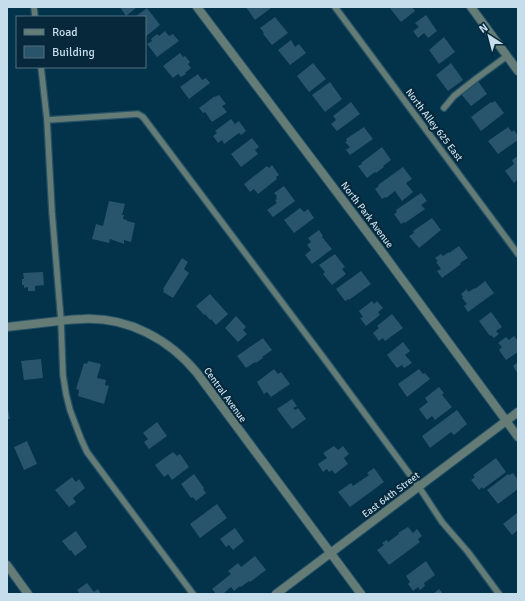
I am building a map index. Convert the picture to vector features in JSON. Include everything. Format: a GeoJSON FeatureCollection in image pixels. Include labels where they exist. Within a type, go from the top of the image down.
{"type":"FeatureCollection","features":[{"type":"Feature","properties":{"kind":"street","name":"North Park Avenue"},"geometry":{"type":"LineString","coordinates":[[197,7],[382,252],[518,437]]}},
{"type":"Feature","properties":{"kind":"street"},"geometry":{"type":"LineString","coordinates":[[471,7],[518,71]]}},
{"type":"Feature","properties":{"kind":"street","name":"Central Avenue"},"geometry":{"type":"LineString","coordinates":[[7,327],[84,318],[101,319],[117,322],[149,333],[177,352],[197,373],[362,594]]}},
{"type":"Feature","properties":{"kind":"street","name":"East 64th Street"},"geometry":{"type":"LineString","coordinates":[[276,594],[518,412]]}},
{"type":"Feature","properties":{"kind":"street"},"geometry":{"type":"LineString","coordinates":[[7,565],[28,594]]}},
{"type":"Feature","properties":{"kind":"lane","name":"North Alley 625 East"},"geometry":{"type":"LineString","coordinates":[[335,7],[518,254]]}},
{"type":"Feature","properties":{"kind":"lane"},"geometry":{"type":"LineString","coordinates":[[444,108],[454,96],[507,56]]}},
{"type":"Feature","properties":{"kind":"lane"},"geometry":{"type":"LineString","coordinates":[[41,68],[47,120],[52,212],[61,321],[63,375],[70,410],[81,440],[88,452],[193,594]]}},
{"type":"Feature","properties":{"kind":"lane"},"geometry":{"type":"LineString","coordinates":[[47,120],[138,114],[143,117],[419,486],[442,522],[468,552],[499,594]]}},
{"type":"Feature","properties":{"kind":"building"},"geometry":{"type":"Polygon","coordinates":[[[120,7],[137,7],[126,16],[120,7]]]}},
{"type":"Feature","properties":{"kind":"building"},"geometry":{"type":"Polygon","coordinates":[[[246,7],[270,7],[271,8],[255,20],[246,7]]]}},
{"type":"Feature","properties":{"kind":"building"},"geometry":{"type":"Polygon","coordinates":[[[389,7],[412,7],[415,11],[401,22],[389,7]]]}},
{"type":"Feature","properties":{"kind":"building"},"geometry":{"type":"Polygon","coordinates":[[[147,8],[160,25],[146,36],[146,16],[136,16],[147,8]]]}},
{"type":"Feature","properties":{"kind":"building"},"geometry":{"type":"Polygon","coordinates":[[[426,15],[437,31],[428,38],[424,33],[418,38],[413,31],[419,27],[415,23],[426,15]]]}},
{"type":"Feature","properties":{"kind":"building"},"geometry":{"type":"Polygon","coordinates":[[[275,17],[288,33],[272,45],[260,28],[275,17]]]}},
{"type":"Feature","properties":{"kind":"building"},"geometry":{"type":"Polygon","coordinates":[[[165,31],[169,36],[173,34],[179,41],[157,57],[147,44],[152,41],[151,39],[157,34],[159,36],[165,31]]]}},
{"type":"Feature","properties":{"kind":"building"},"geometry":{"type":"Polygon","coordinates":[[[444,37],[455,52],[439,64],[429,50],[444,37]]]}},
{"type":"Feature","properties":{"kind":"building"},"geometry":{"type":"Polygon","coordinates":[[[291,40],[295,47],[299,44],[306,53],[290,65],[278,50],[291,40]]]}},
{"type":"Feature","properties":{"kind":"building"},"geometry":{"type":"Polygon","coordinates":[[[180,53],[190,62],[188,64],[191,68],[181,77],[178,74],[173,78],[163,66],[180,53]]]}},
{"type":"Feature","properties":{"kind":"building"},"geometry":{"type":"Polygon","coordinates":[[[313,63],[326,79],[309,92],[297,76],[313,63]]]}},
{"type":"Feature","properties":{"kind":"building"},"geometry":{"type":"Polygon","coordinates":[[[451,63],[463,80],[448,91],[436,75],[451,63]]]}},
{"type":"Feature","properties":{"kind":"building"},"geometry":{"type":"Polygon","coordinates":[[[198,74],[202,80],[206,78],[210,83],[189,99],[180,87],[198,74]]]}},
{"type":"Feature","properties":{"kind":"building"},"geometry":{"type":"Polygon","coordinates":[[[478,81],[487,94],[471,106],[461,94],[478,81]]]}},
{"type":"Feature","properties":{"kind":"building"},"geometry":{"type":"Polygon","coordinates":[[[330,82],[342,99],[325,112],[312,95],[330,82]]]}},
{"type":"Feature","properties":{"kind":"building"},"geometry":{"type":"Polygon","coordinates":[[[219,95],[226,104],[222,106],[227,112],[212,122],[205,112],[203,113],[199,108],[215,96],[219,95]]]}},
{"type":"Feature","properties":{"kind":"building"},"geometry":{"type":"Polygon","coordinates":[[[495,101],[504,113],[481,131],[471,117],[491,102],[492,103],[495,101]]]}},
{"type":"Feature","properties":{"kind":"building"},"geometry":{"type":"Polygon","coordinates":[[[351,102],[360,114],[337,131],[331,124],[336,120],[333,116],[351,102]]]}},
{"type":"Feature","properties":{"kind":"building"},"geometry":{"type":"Polygon","coordinates":[[[231,119],[235,124],[239,121],[246,131],[241,135],[239,133],[224,144],[222,140],[218,143],[213,136],[217,133],[215,131],[231,119]]]}},
{"type":"Feature","properties":{"kind":"building"},"geometry":{"type":"Polygon","coordinates":[[[364,127],[373,139],[350,155],[346,150],[350,147],[345,142],[347,141],[346,139],[364,127]]]}},
{"type":"Feature","properties":{"kind":"building"},"geometry":{"type":"Polygon","coordinates":[[[508,127],[512,132],[514,130],[518,136],[518,140],[498,154],[488,141],[508,127]]]}},
{"type":"Feature","properties":{"kind":"building"},"geometry":{"type":"Polygon","coordinates":[[[252,138],[259,147],[255,150],[258,154],[241,167],[231,154],[252,138]]]}},
{"type":"Feature","properties":{"kind":"building"},"geometry":{"type":"Polygon","coordinates":[[[382,147],[391,160],[376,173],[375,172],[367,178],[358,166],[382,147]]]}},
{"type":"Feature","properties":{"kind":"building"},"geometry":{"type":"Polygon","coordinates":[[[518,156],[518,179],[514,183],[505,171],[514,164],[512,160],[518,156]]]}},
{"type":"Feature","properties":{"kind":"building"},"geometry":{"type":"Polygon","coordinates":[[[272,165],[279,175],[276,177],[277,179],[258,194],[254,189],[250,192],[244,184],[267,166],[269,168],[272,165]]]}},
{"type":"Feature","properties":{"kind":"building"},"geometry":{"type":"Polygon","coordinates":[[[403,167],[412,179],[406,183],[413,192],[402,201],[395,191],[386,198],[385,197],[382,199],[375,189],[379,186],[378,185],[403,167]]]}},
{"type":"Feature","properties":{"kind":"building"},"geometry":{"type":"Polygon","coordinates":[[[284,186],[295,201],[273,217],[267,210],[277,203],[275,200],[277,199],[277,196],[274,193],[284,186]]]}},
{"type":"Feature","properties":{"kind":"building"},"geometry":{"type":"Polygon","coordinates":[[[421,193],[427,201],[421,205],[425,209],[405,223],[404,222],[401,224],[394,214],[397,212],[396,210],[421,193]]]}},
{"type":"Feature","properties":{"kind":"building"},"geometry":{"type":"Polygon","coordinates":[[[109,201],[125,204],[122,215],[124,215],[123,219],[135,223],[131,242],[124,240],[124,244],[110,239],[109,243],[92,239],[96,224],[103,226],[109,201]]]}},
{"type":"Feature","properties":{"kind":"building"},"geometry":{"type":"Polygon","coordinates":[[[300,208],[304,212],[308,209],[314,218],[294,233],[284,220],[300,208]]]}},
{"type":"Feature","properties":{"kind":"building"},"geometry":{"type":"Polygon","coordinates":[[[432,218],[441,230],[419,248],[409,236],[414,233],[413,231],[432,218]]]}},
{"type":"Feature","properties":{"kind":"building"},"geometry":{"type":"Polygon","coordinates":[[[319,230],[323,236],[322,237],[332,249],[312,264],[305,255],[311,250],[307,245],[311,242],[308,238],[319,230]]]}},
{"type":"Feature","properties":{"kind":"building"},"geometry":{"type":"Polygon","coordinates":[[[459,246],[468,258],[442,278],[437,271],[441,269],[435,258],[441,254],[443,256],[449,253],[459,246]]]}},
{"type":"Feature","properties":{"kind":"building"},"geometry":{"type":"Polygon","coordinates":[[[335,254],[345,267],[342,269],[346,274],[332,285],[323,274],[325,272],[319,265],[335,254]]]}},
{"type":"Feature","properties":{"kind":"building"},"geometry":{"type":"Polygon","coordinates":[[[182,258],[188,262],[184,269],[189,273],[173,298],[163,292],[163,289],[182,258]]]}},
{"type":"Feature","properties":{"kind":"building"},"geometry":{"type":"Polygon","coordinates":[[[361,271],[371,284],[349,300],[345,301],[336,289],[361,271]]]}},
{"type":"Feature","properties":{"kind":"building"},"geometry":{"type":"Polygon","coordinates":[[[43,272],[44,285],[35,286],[35,291],[28,291],[28,287],[24,288],[24,285],[22,285],[22,279],[24,279],[23,273],[43,272]]]}},
{"type":"Feature","properties":{"kind":"building"},"geometry":{"type":"Polygon","coordinates":[[[485,281],[494,293],[468,312],[464,306],[467,304],[462,298],[463,297],[461,294],[467,289],[468,292],[475,289],[485,281]]]}},
{"type":"Feature","properties":{"kind":"building"},"geometry":{"type":"Polygon","coordinates":[[[210,294],[228,314],[216,325],[196,306],[210,294]]]}},
{"type":"Feature","properties":{"kind":"building"},"geometry":{"type":"Polygon","coordinates":[[[372,301],[374,304],[377,301],[383,308],[378,312],[380,315],[366,326],[360,318],[363,317],[359,311],[372,301]]]}},
{"type":"Feature","properties":{"kind":"building"},"geometry":{"type":"Polygon","coordinates":[[[491,312],[502,327],[496,331],[499,334],[494,338],[491,335],[490,336],[479,321],[491,312]]]}},
{"type":"Feature","properties":{"kind":"building"},"geometry":{"type":"Polygon","coordinates":[[[392,314],[403,328],[385,341],[383,338],[379,341],[373,333],[379,328],[377,326],[392,314]]]}},
{"type":"Feature","properties":{"kind":"building"},"geometry":{"type":"Polygon","coordinates":[[[236,316],[246,327],[243,330],[247,334],[238,342],[225,328],[236,316]]]}},
{"type":"Feature","properties":{"kind":"building"},"geometry":{"type":"Polygon","coordinates":[[[514,336],[518,341],[518,352],[506,360],[499,350],[502,347],[498,343],[506,337],[509,340],[514,336]]]}},
{"type":"Feature","properties":{"kind":"building"},"geometry":{"type":"Polygon","coordinates":[[[263,338],[272,350],[256,363],[255,362],[246,368],[237,356],[263,338]]]}},
{"type":"Feature","properties":{"kind":"building"},"geometry":{"type":"Polygon","coordinates":[[[403,342],[410,351],[405,355],[412,363],[404,368],[402,365],[397,368],[387,355],[403,342]]]}},
{"type":"Feature","properties":{"kind":"building"},"geometry":{"type":"Polygon","coordinates":[[[41,359],[43,378],[24,380],[21,361],[41,359]]]}},
{"type":"Feature","properties":{"kind":"building"},"geometry":{"type":"Polygon","coordinates":[[[88,361],[101,364],[97,378],[106,380],[105,385],[109,386],[104,404],[78,396],[79,390],[76,389],[84,363],[87,364],[88,361]]]}},
{"type":"Feature","properties":{"kind":"building"},"geometry":{"type":"Polygon","coordinates":[[[518,362],[518,374],[513,366],[518,362]]]}},
{"type":"Feature","properties":{"kind":"building"},"geometry":{"type":"Polygon","coordinates":[[[274,369],[278,374],[281,372],[290,384],[271,397],[267,392],[264,394],[257,382],[274,369]]]}},
{"type":"Feature","properties":{"kind":"building"},"geometry":{"type":"Polygon","coordinates":[[[419,369],[430,379],[407,397],[398,384],[419,369]]]}},
{"type":"Feature","properties":{"kind":"building"},"geometry":{"type":"Polygon","coordinates":[[[439,387],[444,393],[442,395],[452,407],[435,420],[432,416],[427,420],[419,409],[428,402],[425,398],[439,387]]]}},
{"type":"Feature","properties":{"kind":"building"},"geometry":{"type":"Polygon","coordinates":[[[292,399],[297,406],[293,408],[295,410],[298,408],[306,419],[292,429],[277,409],[292,399]]]}},
{"type":"Feature","properties":{"kind":"building"},"geometry":{"type":"Polygon","coordinates":[[[7,405],[10,419],[7,419],[7,405]]]}},
{"type":"Feature","properties":{"kind":"building"},"geometry":{"type":"Polygon","coordinates":[[[457,410],[467,424],[454,435],[451,432],[430,448],[422,436],[457,410]]]}},
{"type":"Feature","properties":{"kind":"building"},"geometry":{"type":"Polygon","coordinates":[[[157,422],[167,436],[149,449],[144,442],[148,439],[143,433],[157,422]]]}},
{"type":"Feature","properties":{"kind":"building"},"geometry":{"type":"Polygon","coordinates":[[[27,441],[37,464],[24,470],[14,447],[27,441]]]}},
{"type":"Feature","properties":{"kind":"building"},"geometry":{"type":"Polygon","coordinates":[[[334,446],[338,450],[343,446],[349,454],[344,458],[348,464],[335,474],[332,470],[329,472],[327,469],[323,472],[318,464],[327,458],[323,453],[334,446]]]}},
{"type":"Feature","properties":{"kind":"building"},"geometry":{"type":"Polygon","coordinates":[[[173,452],[177,456],[180,454],[189,467],[172,480],[168,474],[164,477],[155,465],[173,452]]]}},
{"type":"Feature","properties":{"kind":"building"},"geometry":{"type":"Polygon","coordinates":[[[496,458],[506,472],[483,489],[482,487],[479,490],[471,480],[475,477],[473,475],[496,458]]]}},
{"type":"Feature","properties":{"kind":"building"},"geometry":{"type":"Polygon","coordinates":[[[374,468],[384,482],[350,507],[338,492],[351,483],[353,486],[369,475],[367,473],[374,468]]]}},
{"type":"Feature","properties":{"kind":"building"},"geometry":{"type":"Polygon","coordinates":[[[513,473],[518,480],[518,489],[498,504],[487,490],[508,474],[513,473]]]}},
{"type":"Feature","properties":{"kind":"building"},"geometry":{"type":"Polygon","coordinates":[[[194,474],[206,493],[196,501],[193,497],[191,498],[181,484],[194,474]]]}},
{"type":"Feature","properties":{"kind":"building"},"geometry":{"type":"Polygon","coordinates":[[[72,477],[76,482],[79,479],[85,488],[73,498],[76,502],[69,507],[55,490],[72,477]]]}},
{"type":"Feature","properties":{"kind":"building"},"geometry":{"type":"Polygon","coordinates":[[[217,504],[227,518],[200,538],[190,524],[217,504]]]}},
{"type":"Feature","properties":{"kind":"building"},"geometry":{"type":"Polygon","coordinates":[[[518,512],[518,530],[512,535],[503,524],[518,512]]]}},
{"type":"Feature","properties":{"kind":"building"},"geometry":{"type":"Polygon","coordinates":[[[408,527],[413,533],[417,529],[422,536],[418,539],[420,542],[389,565],[377,550],[384,545],[382,543],[387,540],[388,542],[408,527]]]}},
{"type":"Feature","properties":{"kind":"building"},"geometry":{"type":"Polygon","coordinates":[[[235,528],[244,541],[233,550],[229,545],[226,547],[220,539],[235,528]]]}},
{"type":"Feature","properties":{"kind":"building"},"geometry":{"type":"Polygon","coordinates":[[[76,531],[87,547],[75,556],[62,541],[76,531]]]}},
{"type":"Feature","properties":{"kind":"building"},"geometry":{"type":"Polygon","coordinates":[[[255,556],[266,570],[250,582],[249,581],[241,587],[240,586],[234,591],[231,587],[223,594],[216,594],[212,589],[231,574],[228,571],[238,563],[241,567],[255,556]]]}},
{"type":"Feature","properties":{"kind":"building"},"geometry":{"type":"Polygon","coordinates":[[[426,561],[435,575],[424,583],[425,586],[420,590],[418,587],[413,591],[408,584],[410,582],[406,576],[426,561]]]}},
{"type":"Feature","properties":{"kind":"building"},"geometry":{"type":"Polygon","coordinates":[[[87,583],[94,592],[98,589],[101,594],[80,594],[77,590],[87,583]]]}},
{"type":"Feature","properties":{"kind":"building"},"geometry":{"type":"Polygon","coordinates":[[[439,589],[443,594],[433,594],[439,589]]]}}]}
